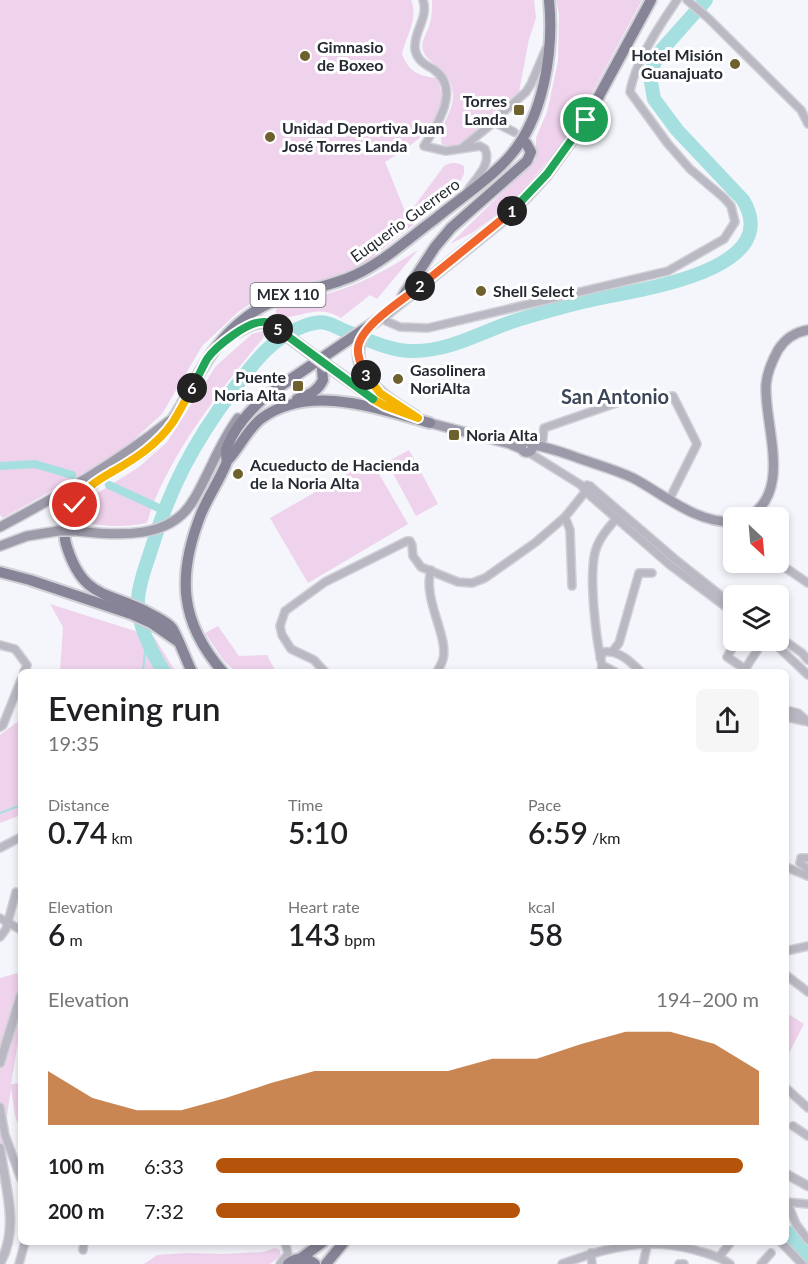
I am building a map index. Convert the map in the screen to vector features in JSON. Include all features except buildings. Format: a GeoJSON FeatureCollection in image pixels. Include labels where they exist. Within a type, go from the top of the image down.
{"type":"FeatureCollection","features":[{"type":"Feature","properties":{"kind":"main road","name":"Euquerio Guerrero"},"geometry":{"type":"LineString","coordinates":[[177,641],[172,628],[145,611],[90,588],[82,578],[66,543],[68,517],[81,495],[92,484],[150,447],[174,421],[210,356],[235,327],[267,303],[343,280],[363,271],[394,251],[509,158],[532,119],[539,96],[551,39],[549,0]]}},
{"type":"Feature","properties":{"kind":"main road"},"geometry":{"type":"LineString","coordinates":[[0,546],[27,536],[58,531],[114,533],[149,531],[165,527],[177,520],[194,500],[221,442],[239,417],[382,317],[501,221],[527,196],[547,174],[586,120],[651,0]]}},
{"type":"Feature","properties":{"kind":"main road"},"geometry":{"type":"LineString","coordinates":[[396,306],[435,247],[451,228],[527,161],[531,152],[526,142]]}},
{"type":"Feature","properties":{"kind":"main road"},"geometry":{"type":"LineString","coordinates":[[210,356],[235,333],[249,325],[263,322],[297,342],[326,368],[378,402],[430,423]]}},
{"type":"Feature","properties":{"kind":"main road"},"geometry":{"type":"LineString","coordinates":[[368,327],[358,347],[361,366],[372,385],[380,393],[418,418]]}},
{"type":"Feature","properties":{"kind":"main road"},"geometry":{"type":"LineString","coordinates":[[761,507],[773,484],[766,385],[769,369],[781,345],[791,336],[808,330]]}},
{"type":"Feature","properties":{"kind":"main road"},"geometry":{"type":"LineString","coordinates":[[252,428],[256,416],[262,411],[282,402],[304,397],[317,390],[326,368]]}},
{"type":"Feature","properties":{"kind":"main road"},"geometry":{"type":"LineString","coordinates":[[227,462],[225,449],[241,422],[266,396]]}},
{"type":"Feature","properties":{"kind":"main road"},"geometry":{"type":"LineString","coordinates":[[221,669],[199,639],[187,610],[187,568],[201,514],[227,462],[261,418],[301,403],[320,401],[354,404],[510,444],[530,447],[616,471],[635,479],[669,500],[716,522],[723,522]]}},
{"type":"Feature","properties":{"kind":"main road"},"geometry":{"type":"LineString","coordinates":[[0,527],[119,459],[170,420],[182,405]]}},
{"type":"Feature","properties":{"kind":"main road"},"geometry":{"type":"LineString","coordinates":[[0,572],[131,614],[151,623],[177,641]]}},
{"type":"Feature","properties":{"kind":"main road","name":"MEX 110"},"geometry":{"type":"LineString","coordinates":[[177,641],[191,669]]}},
{"type":"Feature","properties":{"kind":"main road"},"geometry":{"type":"LineString","coordinates":[[288,1264],[319,1245]]}},
{"type":"Feature","properties":{"kind":"main road"},"geometry":{"type":"LineString","coordinates":[[326,1264],[342,1245]]}},
{"type":"Feature","properties":{"kind":"main road"},"geometry":{"type":"LineString","coordinates":[[301,1258],[315,1264]]}},
{"type":"Feature","properties":{"kind":"street"},"geometry":{"type":"LineString","coordinates":[[423,0],[424,16],[415,47],[417,56],[422,63],[442,76],[446,84],[447,95],[442,115],[424,146],[446,152],[480,146],[485,148],[488,157],[487,163],[463,197]]}},
{"type":"Feature","properties":{"kind":"street"},"geometry":{"type":"LineString","coordinates":[[382,317],[400,327],[428,328],[483,316],[668,271],[724,238],[735,222],[731,206],[690,169],[668,144],[630,92],[631,83],[655,31],[677,0]]}},
{"type":"Feature","properties":{"kind":"street"},"geometry":{"type":"LineString","coordinates":[[689,1],[801,110],[808,124]]}},
{"type":"Feature","properties":{"kind":"street"},"geometry":{"type":"LineString","coordinates":[[460,149],[526,92],[551,39]]}},
{"type":"Feature","properties":{"kind":"street"},"geometry":{"type":"LineString","coordinates":[[489,125],[498,123],[514,132]]}},
{"type":"Feature","properties":{"kind":"street"},"geometry":{"type":"LineString","coordinates":[[669,500],[697,444],[673,396],[647,401],[622,401],[544,428],[530,447],[588,489],[723,597]]}},
{"type":"Feature","properties":{"kind":"street"},"geometry":{"type":"LineString","coordinates":[[323,669],[314,660],[291,649],[282,635],[280,626],[285,610],[325,582],[410,541],[413,556],[418,564],[458,582],[472,583],[485,578],[536,542],[565,517],[588,489]]}},
{"type":"Feature","properties":{"kind":"street"},"geometry":{"type":"LineString","coordinates":[[588,489],[670,565],[723,605]]}},
{"type":"Feature","properties":{"kind":"street"},"geometry":{"type":"LineString","coordinates":[[565,517],[570,531],[572,586]]}},
{"type":"Feature","properties":{"kind":"street"},"geometry":{"type":"LineString","coordinates":[[601,665],[594,613],[594,564],[596,549],[604,533],[617,518]]}},
{"type":"Feature","properties":{"kind":"street"},"geometry":{"type":"LineString","coordinates":[[432,570],[429,578],[432,601],[444,657],[438,669]]}},
{"type":"Feature","properties":{"kind":"street"},"geometry":{"type":"LineString","coordinates":[[789,570],[808,583]]}},
{"type":"Feature","properties":{"kind":"street"},"geometry":{"type":"LineString","coordinates":[[612,652],[619,643],[639,573],[652,573]]}},
{"type":"Feature","properties":{"kind":"street"},"geometry":{"type":"LineString","coordinates":[[789,643],[802,652],[808,660]]}},
{"type":"Feature","properties":{"kind":"street"},"geometry":{"type":"LineString","coordinates":[[0,645],[15,649],[27,664],[25,669]]}},
{"type":"Feature","properties":{"kind":"street"},"geometry":{"type":"LineString","coordinates":[[731,651],[727,657],[745,669],[757,651]]}},
{"type":"Feature","properties":{"kind":"street"},"geometry":{"type":"LineString","coordinates":[[783,651],[808,675]]}},
{"type":"Feature","properties":{"kind":"street"},"geometry":{"type":"LineString","coordinates":[[601,665],[604,652],[612,652],[627,658],[638,669]]}},
{"type":"Feature","properties":{"kind":"street"},"geometry":{"type":"LineString","coordinates":[[0,727],[3,725],[18,688]]}},
{"type":"Feature","properties":{"kind":"street"},"geometry":{"type":"LineString","coordinates":[[789,711],[798,713],[807,722]]}},
{"type":"Feature","properties":{"kind":"street"},"geometry":{"type":"LineString","coordinates":[[789,718],[807,722]]}},
{"type":"Feature","properties":{"kind":"street"},"geometry":{"type":"LineString","coordinates":[[0,848],[18,839]]}},
{"type":"Feature","properties":{"kind":"street"},"geometry":{"type":"LineString","coordinates":[[808,858],[801,858],[800,863],[808,869]]}},
{"type":"Feature","properties":{"kind":"street"},"geometry":{"type":"LineString","coordinates":[[789,868],[808,876]]}},
{"type":"Feature","properties":{"kind":"street"},"geometry":{"type":"LineString","coordinates":[[0,937],[6,929],[3,920],[16,892]]}},
{"type":"Feature","properties":{"kind":"street"},"geometry":{"type":"LineString","coordinates":[[3,920],[18,928]]}},
{"type":"Feature","properties":{"kind":"street"},"geometry":{"type":"LineString","coordinates":[[789,950],[808,946]]}},
{"type":"Feature","properties":{"kind":"street"},"geometry":{"type":"LineString","coordinates":[[789,977],[808,992]]}},
{"type":"Feature","properties":{"kind":"street"},"geometry":{"type":"LineString","coordinates":[[0,1063],[18,1005]]}},
{"type":"Feature","properties":{"kind":"street"},"geometry":{"type":"LineString","coordinates":[[789,1091],[808,1108]]}},
{"type":"Feature","properties":{"kind":"street"},"geometry":{"type":"LineString","coordinates":[[0,1107],[5,1135],[18,1171]]}},
{"type":"Feature","properties":{"kind":"street"},"geometry":{"type":"LineString","coordinates":[[794,1126],[808,1136]]}},
{"type":"Feature","properties":{"kind":"street"},"geometry":{"type":"LineString","coordinates":[[0,1148],[11,1226],[7,1247],[0,1263]]}},
{"type":"Feature","properties":{"kind":"street"},"geometry":{"type":"LineString","coordinates":[[789,1176],[808,1186]]}},
{"type":"Feature","properties":{"kind":"street"},"geometry":{"type":"LineString","coordinates":[[789,1202],[808,1204]]}},
{"type":"Feature","properties":{"kind":"street"},"geometry":{"type":"LineString","coordinates":[[789,1209],[796,1224],[808,1240]]}},
{"type":"Feature","properties":{"kind":"street"},"geometry":{"type":"LineString","coordinates":[[19,1264],[24,1245]]}},
{"type":"Feature","properties":{"kind":"street"},"geometry":{"type":"LineString","coordinates":[[280,1264],[288,1254],[286,1245]]}},
{"type":"Feature","properties":{"kind":"street"},"geometry":{"type":"LineString","coordinates":[[561,1264],[591,1253],[629,1245]]}},
{"type":"Feature","properties":{"kind":"street"},"geometry":{"type":"LineString","coordinates":[[648,1245],[644,1262],[651,1264]]}},
{"type":"Feature","properties":{"kind":"street"},"geometry":{"type":"LineString","coordinates":[[670,1245],[719,1257],[730,1264]]}},
{"type":"Feature","properties":{"kind":"street"},"geometry":{"type":"LineString","coordinates":[[719,1257],[729,1245]]}},
{"type":"Feature","properties":{"kind":"street"},"geometry":{"type":"LineString","coordinates":[[784,1245],[802,1264]]}},
{"type":"Feature","properties":{"kind":"street"},"geometry":{"type":"LineString","coordinates":[[591,1253],[592,1264]]}},
{"type":"Feature","properties":{"kind":"street"},"geometry":{"type":"LineString","coordinates":[[761,1264],[771,1253]]}},
{"type":"Feature","properties":{"kind":"street"},"geometry":{"type":"LineString","coordinates":[[679,1264],[684,1264]]}},
{"type":"Feature","properties":{"kind":"shaded area"},"geometry":{"type":"Polygon","coordinates":[[[0,0],[411,0],[413,20],[402,54],[415,72],[437,78],[441,100],[437,118],[429,129],[411,145],[385,162],[407,216],[444,166],[454,163],[464,166],[464,174],[454,193],[362,265],[329,278],[277,291],[256,300],[238,312],[202,346],[162,414],[127,446],[100,464],[3,518],[0,515],[0,0]]]}},
{"type":"Feature","properties":{"kind":"shaded area"},"geometry":{"type":"Polygon","coordinates":[[[432,0],[534,0],[536,18],[529,39],[519,92],[463,143],[452,146],[442,144],[441,138],[453,101],[451,85],[444,72],[425,55],[422,47],[431,20],[432,0]]]}},
{"type":"Feature","properties":{"kind":"shaded area"},"geometry":{"type":"Polygon","coordinates":[[[556,0],[642,0],[570,134],[519,195],[472,233],[450,244],[536,159],[536,138],[547,112],[558,61],[559,14],[556,0]]]}},
{"type":"Feature","properties":{"kind":"shaded area"},"geometry":{"type":"Polygon","coordinates":[[[418,250],[377,299],[370,295],[341,318],[325,312],[311,312],[280,318],[276,315],[276,306],[353,285],[418,250]]]}},
{"type":"Feature","properties":{"kind":"shaded area"},"geometry":{"type":"Polygon","coordinates":[[[263,331],[264,337],[196,425],[155,499],[147,523],[112,526],[78,522],[85,506],[93,496],[139,467],[167,442],[216,366],[252,334],[263,331]]]}},
{"type":"Feature","properties":{"kind":"shaded area"},"geometry":{"type":"Polygon","coordinates":[[[409,450],[438,504],[416,516],[387,462],[409,450]]]}},
{"type":"Feature","properties":{"kind":"shaded area"},"geometry":{"type":"Polygon","coordinates":[[[371,460],[408,524],[308,583],[270,518],[371,460]]]}},
{"type":"Feature","properties":{"kind":"shaded area"},"geometry":{"type":"Polygon","coordinates":[[[50,604],[154,637],[174,669],[60,669],[63,627],[50,604]]]}},
{"type":"Feature","properties":{"kind":"shaded area"},"geometry":{"type":"Polygon","coordinates":[[[218,626],[239,656],[267,655],[274,669],[233,669],[224,661],[205,633],[218,626]]]}},
{"type":"Feature","properties":{"kind":"shaded area"},"geometry":{"type":"Polygon","coordinates":[[[18,721],[18,816],[0,823],[0,735],[18,721]]]}},
{"type":"Feature","properties":{"kind":"shaded area"},"geometry":{"type":"Polygon","coordinates":[[[18,973],[18,1042],[11,1084],[18,1083],[18,1124],[11,1088],[0,1165],[0,978],[18,973]]]}},
{"type":"Feature","properties":{"kind":"shaded area"},"geometry":{"type":"Polygon","coordinates":[[[789,1016],[804,1024],[789,1053],[789,1016]]]}},
{"type":"Feature","properties":{"kind":"shaded area"},"geometry":{"type":"Polygon","coordinates":[[[275,1248],[280,1250],[281,1256],[270,1264],[144,1264],[157,1255],[263,1252],[275,1248]]]}},
{"type":"Feature","properties":{"kind":"waterway"},"geometry":{"type":"LineString","coordinates":[[162,669],[146,637],[138,608],[141,580],[158,527],[175,485],[206,428],[256,361],[282,337],[306,325],[324,322],[396,349],[429,350],[457,343],[510,322],[587,301],[642,290],[701,273],[726,260],[744,244],[751,224],[743,200],[677,130],[654,99],[651,82],[652,69],[659,53],[706,0]]}},
{"type":"Feature","properties":{"kind":"waterway"},"geometry":{"type":"LineString","coordinates":[[0,466],[35,464],[72,475]]}},
{"type":"Feature","properties":{"kind":"waterway"},"geometry":{"type":"LineString","coordinates":[[109,485],[163,510]]}},
{"type":"Feature","properties":{"kind":"waterway"},"geometry":{"type":"LineString","coordinates":[[143,669],[146,639]]}},
{"type":"Feature","properties":{"kind":"waterway"},"geometry":{"type":"LineString","coordinates":[[0,813],[18,806]]}},
{"type":"Feature","properties":{"kind":"waterway"},"geometry":{"type":"LineString","coordinates":[[789,1233],[808,1257]]}},
{"type":"Feature","properties":{"kind":"place","name":"Gimnasio de Boxeo"},"geometry":{"type":"Point","coordinates":[305,56]}},
{"type":"Feature","properties":{"kind":"place","name":"Hotel Misión Guanajuato"},"geometry":{"type":"Point","coordinates":[735,64]}},
{"type":"Feature","properties":{"kind":"place","name":"Torres Landa"},"geometry":{"type":"Point","coordinates":[519,110]}},
{"type":"Feature","properties":{"kind":"place","name":"Unidad Deportiva Juan José Torres Landa"},"geometry":{"type":"Point","coordinates":[270,137]}},
{"type":"Feature","properties":{"kind":"place","name":"Shell Select"},"geometry":{"type":"Point","coordinates":[481,291]}},
{"type":"Feature","properties":{"kind":"place","name":"Gasolinera NoriAlta"},"geometry":{"type":"Point","coordinates":[398,379]}},
{"type":"Feature","properties":{"kind":"place","name":"Puente Noria Alta"},"geometry":{"type":"Point","coordinates":[298,386]}},
{"type":"Feature","properties":{"kind":"place","name":"Noria Alta"},"geometry":{"type":"Point","coordinates":[454,435]}},
{"type":"Feature","properties":{"kind":"place","name":"Acueducto de Hacienda de la Noria Alta"},"geometry":{"type":"Point","coordinates":[238,474]}},
{"type":"Feature","properties":{"kind":"district","name":"San Antonio"},"geometry":{"type":"Point","coordinates":[615,397]}},
{"type":"Feature","properties":{"kind":"route"},"geometry":{"type":"LineString","coordinates":[[75,505],[92,484],[134,459],[162,435],[174,421],[207,359],[235,333],[256,323],[268,322],[378,402],[418,418],[380,393],[367,377],[358,356],[358,347],[366,328],[501,221],[547,174],[586,120]]}}]}
